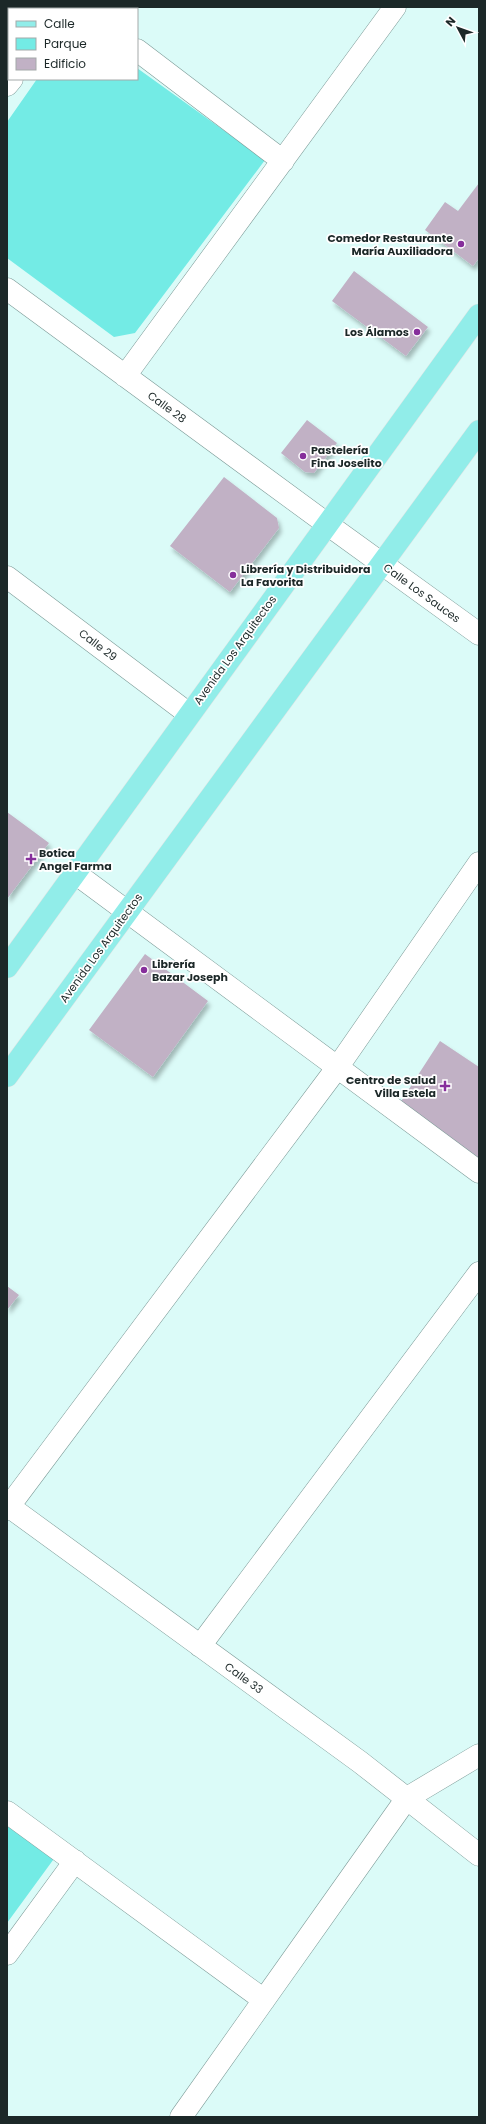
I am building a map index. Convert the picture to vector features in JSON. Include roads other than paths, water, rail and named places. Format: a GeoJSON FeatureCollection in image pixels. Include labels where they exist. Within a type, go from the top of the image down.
{"type":"FeatureCollection","features":[{"type":"Feature","properties":{"kind":"main road","name":"Avenida Los Arquitectos"},"geometry":{"type":"LineString","coordinates":[[7,967],[479,315]]}},
{"type":"Feature","properties":{"kind":"main road","name":"Avenida Los Arquitectos"},"geometry":{"type":"LineString","coordinates":[[7,1076],[479,431]]}},
{"type":"Feature","properties":{"kind":"street"},"geometry":{"type":"LineString","coordinates":[[125,376],[395,7]]}},
{"type":"Feature","properties":{"kind":"street"},"geometry":{"type":"LineString","coordinates":[[138,51],[283,161]]}},
{"type":"Feature","properties":{"kind":"street","name":"Calle 28"},"geometry":{"type":"LineString","coordinates":[[7,288],[327,524]]}},
{"type":"Feature","properties":{"kind":"street","name":"Calle Los Sauces"},"geometry":{"type":"LineString","coordinates":[[327,524],[479,634]]}},
{"type":"Feature","properties":{"kind":"street","name":"Calle 29"},"geometry":{"type":"LineString","coordinates":[[7,577],[189,714]]}},
{"type":"Feature","properties":{"kind":"street"},"geometry":{"type":"LineString","coordinates":[[8,1507],[337,1068],[479,863]]}},
{"type":"Feature","properties":{"kind":"street"},"geometry":{"type":"LineString","coordinates":[[75,873],[479,1172]]}},
{"type":"Feature","properties":{"kind":"street"},"geometry":{"type":"LineString","coordinates":[[200,1646],[479,1273]]}},
{"type":"Feature","properties":{"kind":"street","name":"Calle 33"},"geometry":{"type":"LineString","coordinates":[[8,1507],[360,1762],[479,1855]]}},
{"type":"Feature","properties":{"kind":"street"},"geometry":{"type":"LineString","coordinates":[[181,2117],[407,1798],[479,1755]]}},
{"type":"Feature","properties":{"kind":"street"},"geometry":{"type":"LineString","coordinates":[[7,1812],[264,2000]]}},
{"type":"Feature","properties":{"kind":"street"},"geometry":{"type":"LineString","coordinates":[[7,1954],[75,1861]]}},
{"type":"Feature","properties":{"kind":"place","name":"Comedor Restaurante María Auxiliadora"},"geometry":{"type":"Point","coordinates":[461,244]}},
{"type":"Feature","properties":{"kind":"place","name":"Los Álamos"},"geometry":{"type":"Point","coordinates":[417,332]}},
{"type":"Feature","properties":{"kind":"place","name":"Pastelería Fina Joselito"},"geometry":{"type":"Point","coordinates":[303,456]}},
{"type":"Feature","properties":{"kind":"place","name":"Librería y Distribuidora La Favorita"},"geometry":{"type":"Point","coordinates":[233,575]}},
{"type":"Feature","properties":{"kind":"place","name":"Botica Angel Farma"},"geometry":{"type":"Point","coordinates":[31,859]}},
{"type":"Feature","properties":{"kind":"place","name":"Librería Bazar Joseph"},"geometry":{"type":"Point","coordinates":[144,970]}},
{"type":"Feature","properties":{"kind":"place","name":"Centro de Salud Villa Estela"},"geometry":{"type":"Point","coordinates":[445,1086]}}]}
